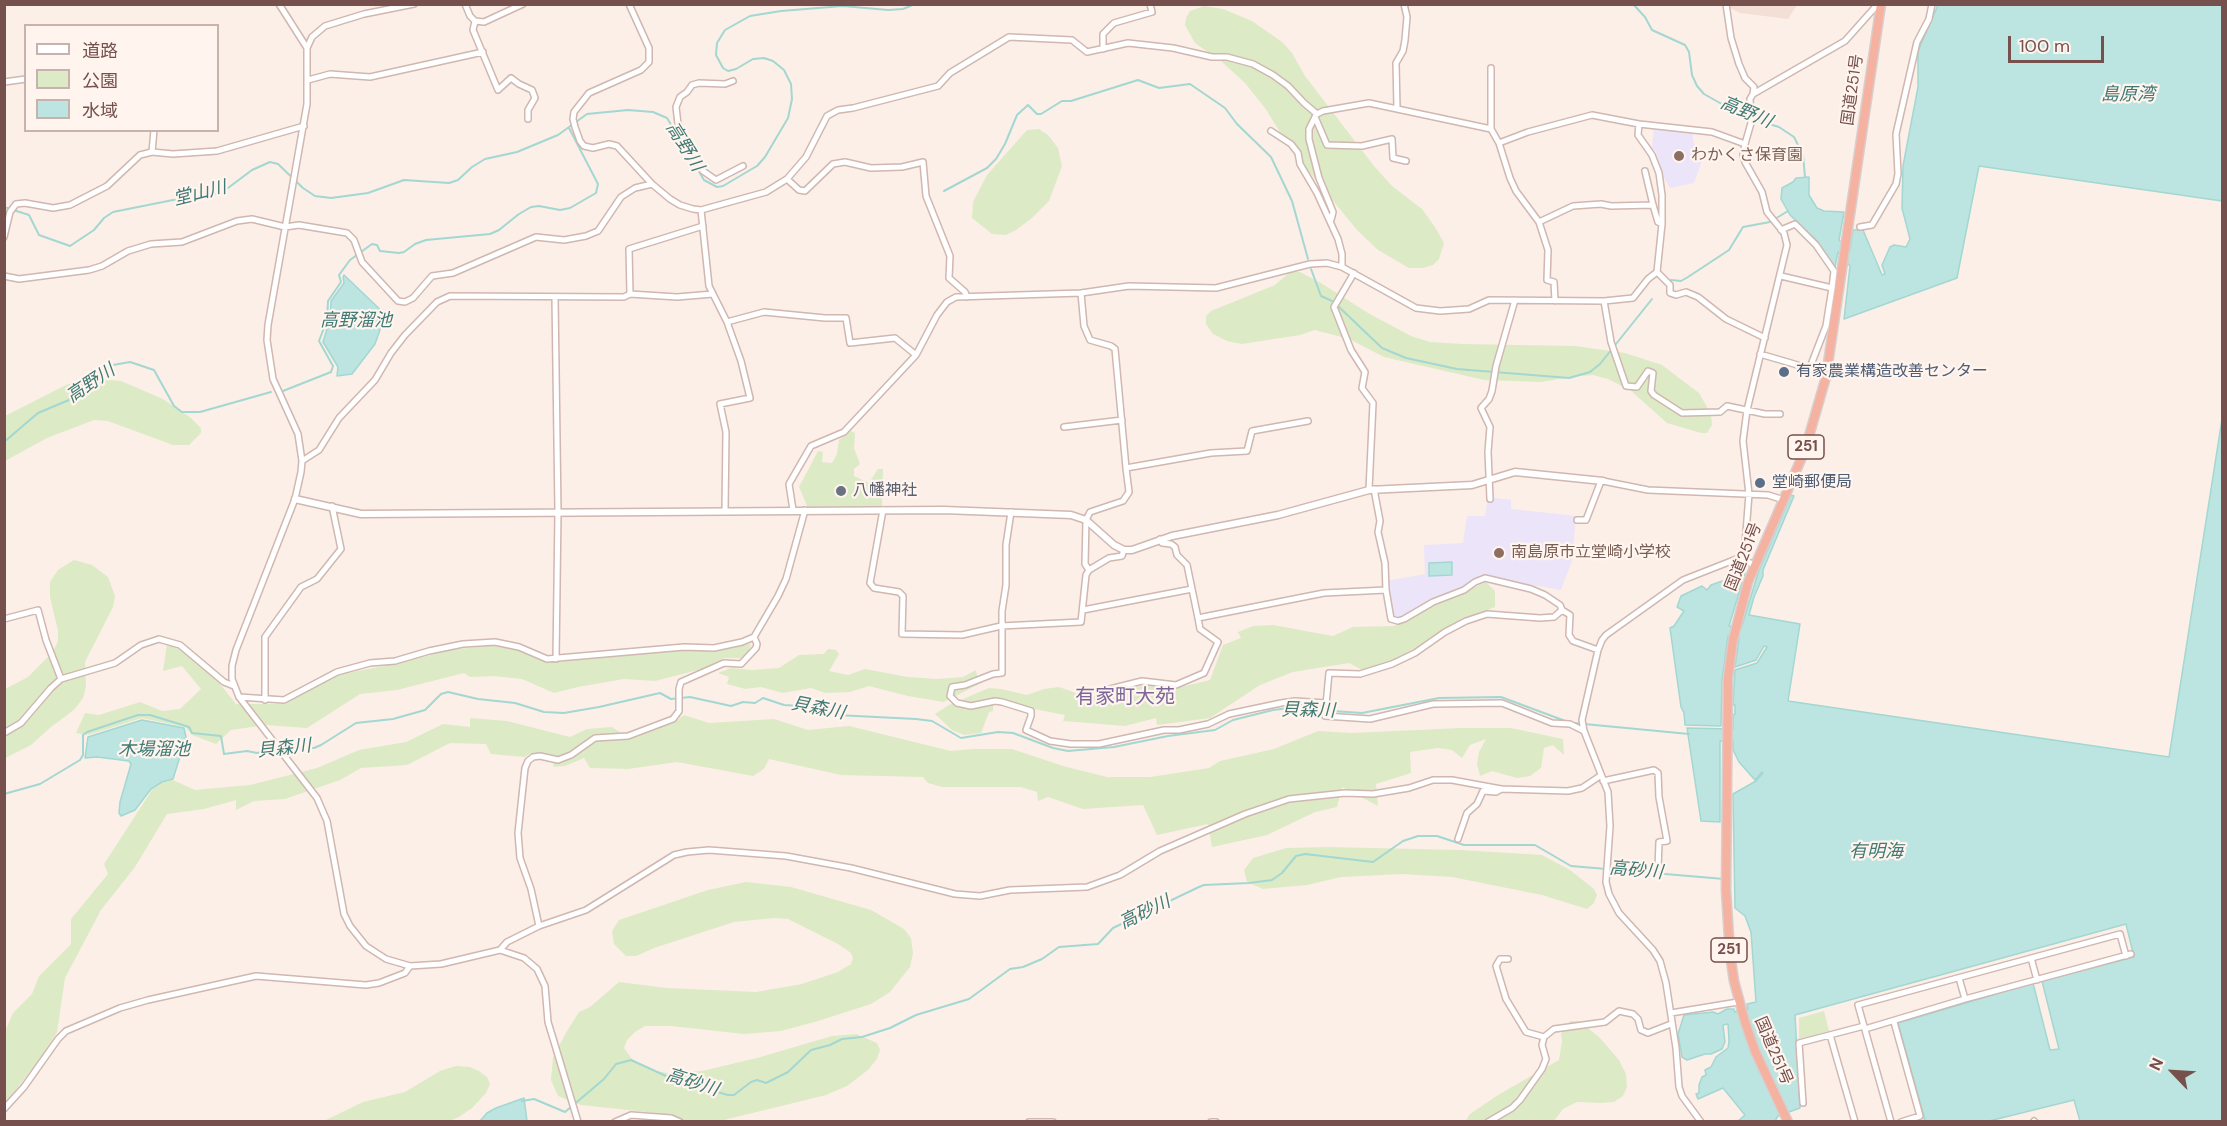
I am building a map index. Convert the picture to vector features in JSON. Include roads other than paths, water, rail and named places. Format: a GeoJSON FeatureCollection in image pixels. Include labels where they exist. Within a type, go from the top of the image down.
{"type":"FeatureCollection","features":[{"type":"Feature","properties":{"kind":"highway","name":"国道251号"},"geometry":{"type":"LineString","coordinates":[[1785,1116],[1744,1022],[1730,954],[1726,890],[1728,678],[1737,621],[1755,565],[1812,429],[1826,377],[1879,4]]}},
{"type":"Feature","properties":{"kind":"street"},"geometry":{"type":"LineString","coordinates":[[279,4],[307,48]]}},
{"type":"Feature","properties":{"kind":"street"},"geometry":{"type":"LineString","coordinates":[[414,4],[364,14],[325,26],[312,37],[307,48],[308,80],[304,126],[268,325],[268,352],[277,390],[298,434],[302,461],[295,499],[236,650],[232,666],[234,686],[239,697],[317,798],[327,822],[341,903],[350,926],[362,941],[375,952],[410,966],[441,964],[492,950],[508,951],[531,962],[542,977],[548,1022],[578,1122]]}},
{"type":"Feature","properties":{"kind":"street"},"geometry":{"type":"LineString","coordinates":[[465,4],[475,21],[484,22],[524,4]]}},
{"type":"Feature","properties":{"kind":"street"},"geometry":{"type":"LineString","coordinates":[[629,4],[649,48],[649,62],[641,70],[590,93],[577,107],[573,119],[575,127],[584,146],[593,148],[609,144],[617,146],[652,184],[675,202],[686,207],[701,210],[766,192],[787,179],[806,157],[827,116],[838,110],[938,86],[950,73],[1009,37],[1071,40],[1087,52],[1128,43],[1173,48],[1253,64],[1288,86],[1316,115],[1327,145],[1362,146],[1392,139],[1393,158],[1406,161]]}},
{"type":"Feature","properties":{"kind":"street"},"geometry":{"type":"LineString","coordinates":[[1103,49],[1103,34],[1114,23],[1152,12],[1150,4]]}},
{"type":"Feature","properties":{"kind":"street"},"geometry":{"type":"LineString","coordinates":[[1397,108],[1396,63],[1403,51],[1406,31],[1407,17],[1404,4]]}},
{"type":"Feature","properties":{"kind":"street"},"geometry":{"type":"LineString","coordinates":[[1726,4],[1731,38],[1739,64],[1745,78],[1754,87],[1754,94]]}},
{"type":"Feature","properties":{"kind":"street"},"geometry":{"type":"LineString","coordinates":[[1701,1122],[1682,1096],[1679,1087],[1671,1013],[1660,961],[1613,903],[1606,882],[1610,818],[1608,792],[1583,727],[1584,709],[1598,650],[1606,635],[1683,580],[1739,558],[1745,545],[1749,494],[1743,441],[1747,410],[1787,244],[1781,230],[1767,212],[1762,192],[1743,155],[1750,123],[1750,99],[1754,94],[1845,41],[1879,4]]}},
{"type":"Feature","properties":{"kind":"street"},"geometry":{"type":"LineString","coordinates":[[1860,227],[1872,225],[1896,184],[1898,174],[1896,134],[1917,42],[1929,19],[1932,4]]}},
{"type":"Feature","properties":{"kind":"street"},"geometry":{"type":"LineString","coordinates":[[475,21],[473,30],[498,90],[511,78],[532,90],[535,98],[528,110],[528,119]]}},
{"type":"Feature","properties":{"kind":"street"},"geometry":{"type":"LineString","coordinates":[[308,80],[330,74],[370,76],[483,51]]}},
{"type":"Feature","properties":{"kind":"street"},"geometry":{"type":"LineString","coordinates":[[1491,68],[1491,129],[1499,143],[1516,191],[1539,222],[1548,250],[1547,280],[1554,282],[1555,301]]}},
{"type":"Feature","properties":{"kind":"street"},"geometry":{"type":"LineString","coordinates":[[4,82],[24,79]]}},
{"type":"Feature","properties":{"kind":"street"},"geometry":{"type":"LineString","coordinates":[[733,81],[725,84],[692,85],[680,97],[676,107],[678,124],[703,171],[716,180],[743,166]]}},
{"type":"Feature","properties":{"kind":"street"},"geometry":{"type":"LineString","coordinates":[[1331,222],[1333,212],[1319,178],[1309,139],[1309,129],[1316,115],[1369,103],[1462,125],[1491,129]]}},
{"type":"Feature","properties":{"kind":"street"},"geometry":{"type":"LineString","coordinates":[[1499,143],[1528,132],[1592,115],[1639,124],[1712,132],[1745,144]]}},
{"type":"Feature","properties":{"kind":"street"},"geometry":{"type":"LineString","coordinates":[[1639,124],[1638,135],[1652,155],[1659,173],[1662,195],[1662,224],[1657,273]]}},
{"type":"Feature","properties":{"kind":"street"},"geometry":{"type":"LineString","coordinates":[[4,237],[12,209],[20,203],[53,208],[70,205],[107,186],[140,154],[217,151],[304,126]]}},
{"type":"Feature","properties":{"kind":"street"},"geometry":{"type":"LineString","coordinates":[[1270,131],[1291,144],[1298,153],[1300,164],[1331,222],[1342,254],[1342,267]]}},
{"type":"Feature","properties":{"kind":"street"},"geometry":{"type":"LineString","coordinates":[[152,152],[154,132]]}},
{"type":"Feature","properties":{"kind":"street"},"geometry":{"type":"LineString","coordinates":[[787,179],[799,190],[804,191],[833,164],[845,162],[871,168],[902,167],[923,162],[927,196],[950,256],[949,278],[965,292],[967,297]]}},
{"type":"Feature","properties":{"kind":"street"},"geometry":{"type":"LineString","coordinates":[[1645,171],[1658,222],[1662,224]]}},
{"type":"Feature","properties":{"kind":"street"},"geometry":{"type":"LineString","coordinates":[[4,276],[19,279],[89,270],[102,266],[128,251],[151,244],[182,242],[245,219],[285,227],[298,225],[347,233],[354,240],[362,262],[398,301],[405,302],[413,298],[432,276],[453,273],[536,237],[564,240],[598,231],[621,197],[635,188],[652,184]]}},
{"type":"Feature","properties":{"kind":"street"},"geometry":{"type":"LineString","coordinates":[[1539,222],[1573,206],[1653,205]]}},
{"type":"Feature","properties":{"kind":"street"},"geometry":{"type":"LineString","coordinates":[[701,210],[709,286],[727,322],[741,361],[750,398],[720,404],[726,432],[725,510]]}},
{"type":"Feature","properties":{"kind":"street"},"geometry":{"type":"LineString","coordinates":[[1781,230],[1795,224],[1816,245],[1834,272],[1826,326],[1809,370]]}},
{"type":"Feature","properties":{"kind":"street"},"geometry":{"type":"LineString","coordinates":[[630,294],[629,249],[703,226]]}},
{"type":"Feature","properties":{"kind":"street"},"geometry":{"type":"LineString","coordinates":[[793,510],[789,484],[811,446],[844,432],[916,355],[937,315],[947,302],[956,297],[1081,293],[1129,286],[1216,288],[1310,264],[1328,263],[1354,273],[1416,308],[1425,310],[1469,309],[1489,300],[1604,301],[1633,298],[1648,279],[1657,273]]}},
{"type":"Feature","properties":{"kind":"street"},"geometry":{"type":"LineString","coordinates":[[1354,273],[1334,308],[1351,350],[1365,372],[1362,388],[1373,403],[1372,490],[1380,521],[1378,532],[1385,563],[1386,590],[1391,619],[1398,621],[1485,578],[1538,592],[1560,605],[1562,610],[1570,615],[1570,638],[1577,644],[1598,650]]}},
{"type":"Feature","properties":{"kind":"street"},"geometry":{"type":"LineString","coordinates":[[1657,273],[1666,278],[1670,285],[1670,293],[1676,295],[1686,292],[1698,297],[1726,320],[1765,338]]}},
{"type":"Feature","properties":{"kind":"street"},"geometry":{"type":"LineString","coordinates":[[1781,276],[1832,288]]}},
{"type":"Feature","properties":{"kind":"street"},"geometry":{"type":"LineString","coordinates":[[1081,293],[1084,326],[1090,340],[1115,349],[1129,492],[1123,501],[1090,512],[1086,520],[1085,564],[1089,570]]}},
{"type":"Feature","properties":{"kind":"street"},"geometry":{"type":"LineString","coordinates":[[302,461],[319,450],[339,418],[375,380],[405,335],[437,302],[450,296],[624,297],[630,294],[677,297],[713,294]]}},
{"type":"Feature","properties":{"kind":"street"},"geometry":{"type":"LineString","coordinates":[[555,297],[558,512],[556,659]]}},
{"type":"Feature","properties":{"kind":"street"},"geometry":{"type":"LineString","coordinates":[[1490,499],[1490,427],[1481,408],[1489,399],[1495,368],[1515,300]]}},
{"type":"Feature","properties":{"kind":"street"},"geometry":{"type":"LineString","coordinates":[[1604,301],[1613,348],[1626,386],[1637,387],[1646,372],[1653,373],[1651,392],[1682,412],[1720,412],[1727,406],[1765,414],[1780,414]]}},
{"type":"Feature","properties":{"kind":"street"},"geometry":{"type":"LineString","coordinates":[[727,322],[764,312],[846,318],[850,343],[896,338],[916,355]]}},
{"type":"Feature","properties":{"kind":"street"},"geometry":{"type":"LineString","coordinates":[[1760,354],[1826,377]]}},
{"type":"Feature","properties":{"kind":"street"},"geometry":{"type":"LineString","coordinates":[[1065,426],[1122,420]]}},
{"type":"Feature","properties":{"kind":"street"},"geometry":{"type":"LineString","coordinates":[[1126,468],[1211,453],[1247,451],[1252,431],[1308,421]]}},
{"type":"Feature","properties":{"kind":"street"},"geometry":{"type":"LineString","coordinates":[[295,499],[361,514],[883,510],[1071,515],[1086,520],[1114,545],[1124,550],[1132,550],[1160,539],[1278,515],[1372,490],[1472,485],[1515,472],[1602,481],[1648,490],[1768,495],[1784,500]]}},
{"type":"Feature","properties":{"kind":"street"},"geometry":{"type":"LineString","coordinates":[[1577,520],[1586,520],[1602,481]]}},
{"type":"Feature","properties":{"kind":"street"},"geometry":{"type":"LineString","coordinates":[[265,700],[265,638],[301,587],[317,579],[341,549],[332,506]]}},
{"type":"Feature","properties":{"kind":"street"},"geometry":{"type":"LineString","coordinates":[[239,697],[284,700],[337,672],[370,663],[395,661],[463,644],[495,642],[519,647],[547,659],[556,659],[684,647],[714,648],[742,642],[754,638],[778,596],[786,579],[805,510]]}},
{"type":"Feature","properties":{"kind":"street"},"geometry":{"type":"LineString","coordinates":[[883,510],[870,583],[874,588],[899,592],[903,596],[902,634],[962,635],[1001,626],[1081,622],[1086,575],[1089,570],[1109,558],[1122,556],[1124,550]]}},
{"type":"Feature","properties":{"kind":"street"},"geometry":{"type":"LineString","coordinates":[[1011,512],[1006,545],[1006,585],[1001,626],[1002,673],[952,687],[950,696],[957,703],[964,706],[995,701],[1031,711],[1026,730],[1050,741],[1071,744],[1099,744],[1164,729],[1179,730],[1208,724],[1229,714],[1295,701],[1325,708]]}},
{"type":"Feature","properties":{"kind":"street"},"geometry":{"type":"LineString","coordinates":[[1110,689],[1142,681],[1176,684],[1204,673],[1218,642],[1200,628],[1187,565],[1177,555],[1175,547],[1162,543],[1160,539]]}},
{"type":"Feature","properties":{"kind":"street"},"geometry":{"type":"LineString","coordinates":[[1739,558],[1755,565]]}},
{"type":"Feature","properties":{"kind":"street"},"geometry":{"type":"LineString","coordinates":[[1083,610],[1192,589]]}},
{"type":"Feature","properties":{"kind":"street"},"geometry":{"type":"LineString","coordinates":[[1198,618],[1324,593],[1386,590]]}},
{"type":"Feature","properties":{"kind":"street"},"geometry":{"type":"LineString","coordinates":[[4,619],[38,610],[46,640],[61,679]]}},
{"type":"Feature","properties":{"kind":"street"},"geometry":{"type":"LineString","coordinates":[[1562,610],[1554,617],[1540,618],[1487,614],[1466,621],[1445,632],[1415,653],[1392,664],[1360,674],[1329,672],[1325,716],[1370,719],[1433,704],[1502,703],[1552,723],[1583,727]]}},
{"type":"Feature","properties":{"kind":"street"},"geometry":{"type":"LineString","coordinates":[[538,926],[531,889],[520,858],[518,833],[525,768],[528,761],[540,756],[551,759],[564,758],[595,738],[628,736],[673,719],[680,711],[679,685],[684,680],[724,663],[741,664],[756,648],[754,638]]}},
{"type":"Feature","properties":{"kind":"street"},"geometry":{"type":"LineString","coordinates":[[4,733],[21,723],[61,679],[115,663],[141,645],[159,639],[166,639],[180,645],[224,681],[234,686]]}},
{"type":"Feature","properties":{"kind":"street"},"geometry":{"type":"LineString","coordinates":[[500,950],[507,942],[538,926],[586,910],[674,855],[687,852],[710,850],[786,856],[851,868],[955,894],[980,896],[1010,890],[1087,888],[1120,875],[1160,851],[1245,814],[1289,799],[1345,792],[1373,794],[1409,788],[1433,780],[1452,780],[1501,789],[1568,791],[1582,788],[1602,779],[1654,770],[1658,773],[1659,797],[1667,841],[1659,842],[1658,869]]}},
{"type":"Feature","properties":{"kind":"street"},"geometry":{"type":"LineString","coordinates":[[1458,839],[1467,813],[1477,804],[1483,791],[1496,792],[1501,789]]}},
{"type":"Feature","properties":{"kind":"street"},"geometry":{"type":"LineString","coordinates":[[1803,1103],[1799,1043],[1830,1035],[1864,1028],[1894,1022],[1965,999],[2128,955],[2120,934],[1858,1005],[1864,1028],[1891,1122]]}},
{"type":"Feature","properties":{"kind":"street"},"geometry":{"type":"LineString","coordinates":[[2031,958],[2037,980]]}},
{"type":"Feature","properties":{"kind":"street"},"geometry":{"type":"LineString","coordinates":[[1508,959],[1500,959],[1496,966],[1506,999],[1526,1032],[1544,1037]]}},
{"type":"Feature","properties":{"kind":"street"},"geometry":{"type":"LineString","coordinates":[[4,1109],[24,1087],[66,1031],[120,1008],[256,976],[366,986],[405,973],[410,966]]}},
{"type":"Feature","properties":{"kind":"street"},"geometry":{"type":"LineString","coordinates":[[1959,978],[1965,999]]}},
{"type":"Feature","properties":{"kind":"street"},"geometry":{"type":"LineString","coordinates":[[1671,1013],[1739,1005]]}},
{"type":"Feature","properties":{"kind":"street"},"geometry":{"type":"LineString","coordinates":[[1488,1122],[1512,1108],[1542,1069],[1546,1059],[1542,1045],[1548,1032],[1561,1027],[1605,1022],[1619,1011],[1633,1014],[1638,1019],[1641,1030],[1648,1033],[1671,1024]]}},
{"type":"Feature","properties":{"kind":"street"},"geometry":{"type":"LineString","coordinates":[[1894,1022],[1920,1116],[1900,1122]]}},
{"type":"Feature","properties":{"kind":"street"},"geometry":{"type":"LineString","coordinates":[[1830,1035],[1855,1122]]}},
{"type":"Feature","properties":{"kind":"street"},"geometry":{"type":"LineString","coordinates":[[615,1122],[631,1114],[671,1118],[680,1122]]}},
{"type":"Feature","properties":{"kind":"street"},"geometry":{"type":"LineString","coordinates":[[1029,1122],[1053,1122]]}},
{"type":"Feature","properties":{"kind":"street"},"geometry":{"type":"LineString","coordinates":[[1210,1122],[1216,1122]]}},
{"type":"Feature","properties":{"kind":"water","name":"島原湾"},"geometry":{"type":"Polygon","coordinates":[[[1938,5],[2222,5],[2222,201],[1979,166],[1957,278],[1844,319],[1850,266],[1838,252],[1835,267],[1828,260],[1817,241],[1790,215],[1781,199],[1782,188],[1796,178],[1809,177],[1809,195],[1817,208],[1824,211],[1844,212],[1839,240],[1850,250],[1853,230],[1863,230],[1882,275],[1885,274],[1882,265],[1890,247],[1894,245],[1906,247],[1910,239],[1902,208],[1903,166],[1918,87],[1918,51],[1938,5]]]}},
{"type":"Feature","properties":{"kind":"water","name":"高野溜池"},"geometry":{"type":"Polygon","coordinates":[[[344,275],[390,319],[386,325],[381,327],[375,344],[352,374],[337,376],[338,367],[323,342],[330,319],[331,301],[344,283],[344,275]]]}},
{"type":"Feature","properties":{"kind":"water","name":"有明海"},"geometry":{"type":"Polygon","coordinates":[[[2222,419],[2222,1121],[2080,1121],[2074,1100],[1989,1121],[1920,1121],[1925,1120],[1898,1023],[2033,983],[2050,1050],[2059,1049],[2042,981],[2134,957],[2126,924],[1795,1015],[1800,1108],[1778,1116],[1775,1121],[1738,1121],[1745,1115],[1723,1088],[1698,1099],[1696,1094],[1699,1093],[1702,1077],[1706,1075],[1705,1070],[1711,1067],[1716,1057],[1728,1048],[1728,1024],[1723,1025],[1725,1042],[1722,1049],[1687,1060],[1682,1057],[1678,1034],[1684,1015],[1713,1012],[1718,1014],[1727,1009],[1734,1009],[1735,1012],[1748,1009],[1747,1004],[1756,1002],[1751,932],[1745,916],[1735,908],[1733,794],[1756,781],[1763,773],[1755,780],[1739,762],[1733,750],[1733,741],[1720,741],[1720,822],[1701,821],[1687,728],[1733,729],[1735,670],[1757,663],[1767,647],[1764,646],[1756,660],[1735,667],[1739,638],[1728,636],[1722,680],[1721,726],[1685,725],[1670,628],[1674,626],[1684,611],[1677,607],[1681,596],[1702,586],[1707,590],[1711,585],[1745,573],[1729,626],[1741,629],[1759,570],[1791,495],[1794,496],[1763,570],[1749,615],[1800,624],[1788,701],[2169,757],[2222,419]]]}},
{"type":"Feature","properties":{"kind":"water"},"geometry":{"type":"Polygon","coordinates":[[[1452,562],[1452,575],[1429,576],[1429,563],[1452,562]]]}},
{"type":"Feature","properties":{"kind":"water","name":"木場溜池"},"geometry":{"type":"Polygon","coordinates":[[[142,720],[184,728],[186,737],[173,779],[162,782],[151,789],[135,810],[121,816],[120,802],[131,764],[129,761],[97,757],[85,758],[88,737],[142,720]]]}},
{"type":"Feature","properties":{"kind":"water"},"geometry":{"type":"Polygon","coordinates":[[[524,1098],[527,1121],[480,1121],[496,1108],[524,1098]]]}},
{"type":"Feature","properties":{"kind":"waterway","name":"高野川"},"geometry":{"type":"LineString","coordinates":[[4,207],[29,215],[39,235],[70,246],[94,230],[104,218],[113,212],[173,200],[205,197],[224,191],[252,170],[270,162],[278,164],[315,196],[331,198],[368,193],[404,180],[449,183],[458,180],[485,159],[517,152],[558,135],[587,114],[628,110],[653,112],[667,118],[704,180],[717,187],[723,186],[757,166],[765,157],[788,118],[792,99],[791,84],[784,70],[773,61],[764,58],[753,59],[736,69],[728,71],[723,68],[716,55],[717,43],[725,30],[750,16],[781,11],[843,6],[888,10],[903,9],[915,4]]}},
{"type":"Feature","properties":{"kind":"waterway","name":"高野川"},"geometry":{"type":"LineString","coordinates":[[1633,4],[1645,17],[1652,30],[1685,45],[1689,52],[1692,75],[1704,94],[1743,116],[1779,127],[1794,137],[1803,155],[1805,177]]}},
{"type":"Feature","properties":{"kind":"waterway"},"geometry":{"type":"LineString","coordinates":[[944,191],[987,168],[996,159],[1017,115],[1028,105],[1037,114],[1041,114],[1062,101],[1071,101],[1138,80],[1159,88],[1190,84],[1225,108],[1237,124],[1271,157],[1292,201],[1308,259]]}},
{"type":"Feature","properties":{"kind":"waterway","name":"高野川"},"geometry":{"type":"LineString","coordinates":[[283,391],[331,372],[333,366],[319,341],[327,320],[328,301],[341,282],[339,275],[350,260],[372,244],[377,245],[380,251],[399,253],[426,240],[490,234],[531,207],[539,206],[560,210],[570,208],[596,193],[598,184],[569,128]]}},
{"type":"Feature","properties":{"kind":"waterway"},"geometry":{"type":"LineString","coordinates":[[1671,280],[1681,281],[1729,250],[1743,227],[1770,222],[1788,211]]}},
{"type":"Feature","properties":{"kind":"waterway"},"geometry":{"type":"LineString","coordinates":[[1311,269],[1321,296],[1332,301]]}},
{"type":"Feature","properties":{"kind":"waterway"},"geometry":{"type":"LineString","coordinates":[[1339,307],[1382,348],[1406,358],[1457,369],[1569,378],[1590,372],[1600,364],[1652,299]]}},
{"type":"Feature","properties":{"kind":"waterway","name":"高野川"},"geometry":{"type":"LineString","coordinates":[[4,442],[38,413],[69,400],[84,384],[113,365],[130,362],[154,370],[174,406],[182,412],[200,412],[271,392]]}},
{"type":"Feature","properties":{"kind":"waterway","name":"貝森川"},"geometry":{"type":"LineString","coordinates":[[4,794],[40,784],[80,760],[83,755],[83,735],[87,732],[138,715],[150,715],[189,727],[192,733],[221,736],[224,754],[247,751],[257,753],[283,747],[314,748],[356,723],[393,719],[425,710],[441,694],[448,692],[478,699],[515,703],[544,712],[564,713],[660,693],[671,699],[690,697],[731,706],[743,702],[755,703],[763,698],[784,705],[816,707],[836,715],[932,721],[961,738],[998,732],[1013,733],[1053,748],[1068,751],[1114,747],[1168,736],[1215,730],[1233,720],[1273,710],[1289,708],[1362,713],[1439,698],[1501,697],[1568,722]]}},
{"type":"Feature","properties":{"kind":"waterway","name":"貝森川"},"geometry":{"type":"LineString","coordinates":[[1574,723],[1689,734]]}},
{"type":"Feature","properties":{"kind":"waterway","name":"高砂川"},"geometry":{"type":"LineString","coordinates":[[522,1101],[534,1099],[565,1112],[604,1079],[616,1064],[631,1060],[677,1081],[734,1095],[751,1082],[757,1080],[766,1083],[788,1072],[811,1050],[842,1039],[862,1037],[890,1028],[916,1015],[969,999],[1010,969],[1023,967],[1042,959],[1059,947],[1098,944],[1113,928],[1204,885],[1272,880],[1282,873],[1296,856],[1305,854],[1373,862],[1403,841],[1418,836],[1437,836],[1464,845],[1535,845],[1571,866],[1724,879]]}},
{"type":"Feature","properties":{"kind":"place","name":"わかくさ保育園"},"geometry":{"type":"Point","coordinates":[1679,156]}},
{"type":"Feature","properties":{"kind":"place","name":"有家農業構造改善センター"},"geometry":{"type":"Point","coordinates":[1784,372]}},
{"type":"Feature","properties":{"kind":"place","name":"堂崎郵便局"},"geometry":{"type":"Point","coordinates":[1760,483]}},
{"type":"Feature","properties":{"kind":"place","name":"八幡神社"},"geometry":{"type":"Point","coordinates":[841,491]}},
{"type":"Feature","properties":{"kind":"place","name":"南島原市立堂崎小学校"},"geometry":{"type":"Point","coordinates":[1499,553]}},
{"type":"Feature","properties":{"kind":"district","name":"有家町大苑"},"geometry":{"type":"Point","coordinates":[1125,698]}},
{"type":"Feature","properties":{"kind":"water label","name":"堂山川"},"geometry":{"type":"Point","coordinates":[200,194]}}]}
